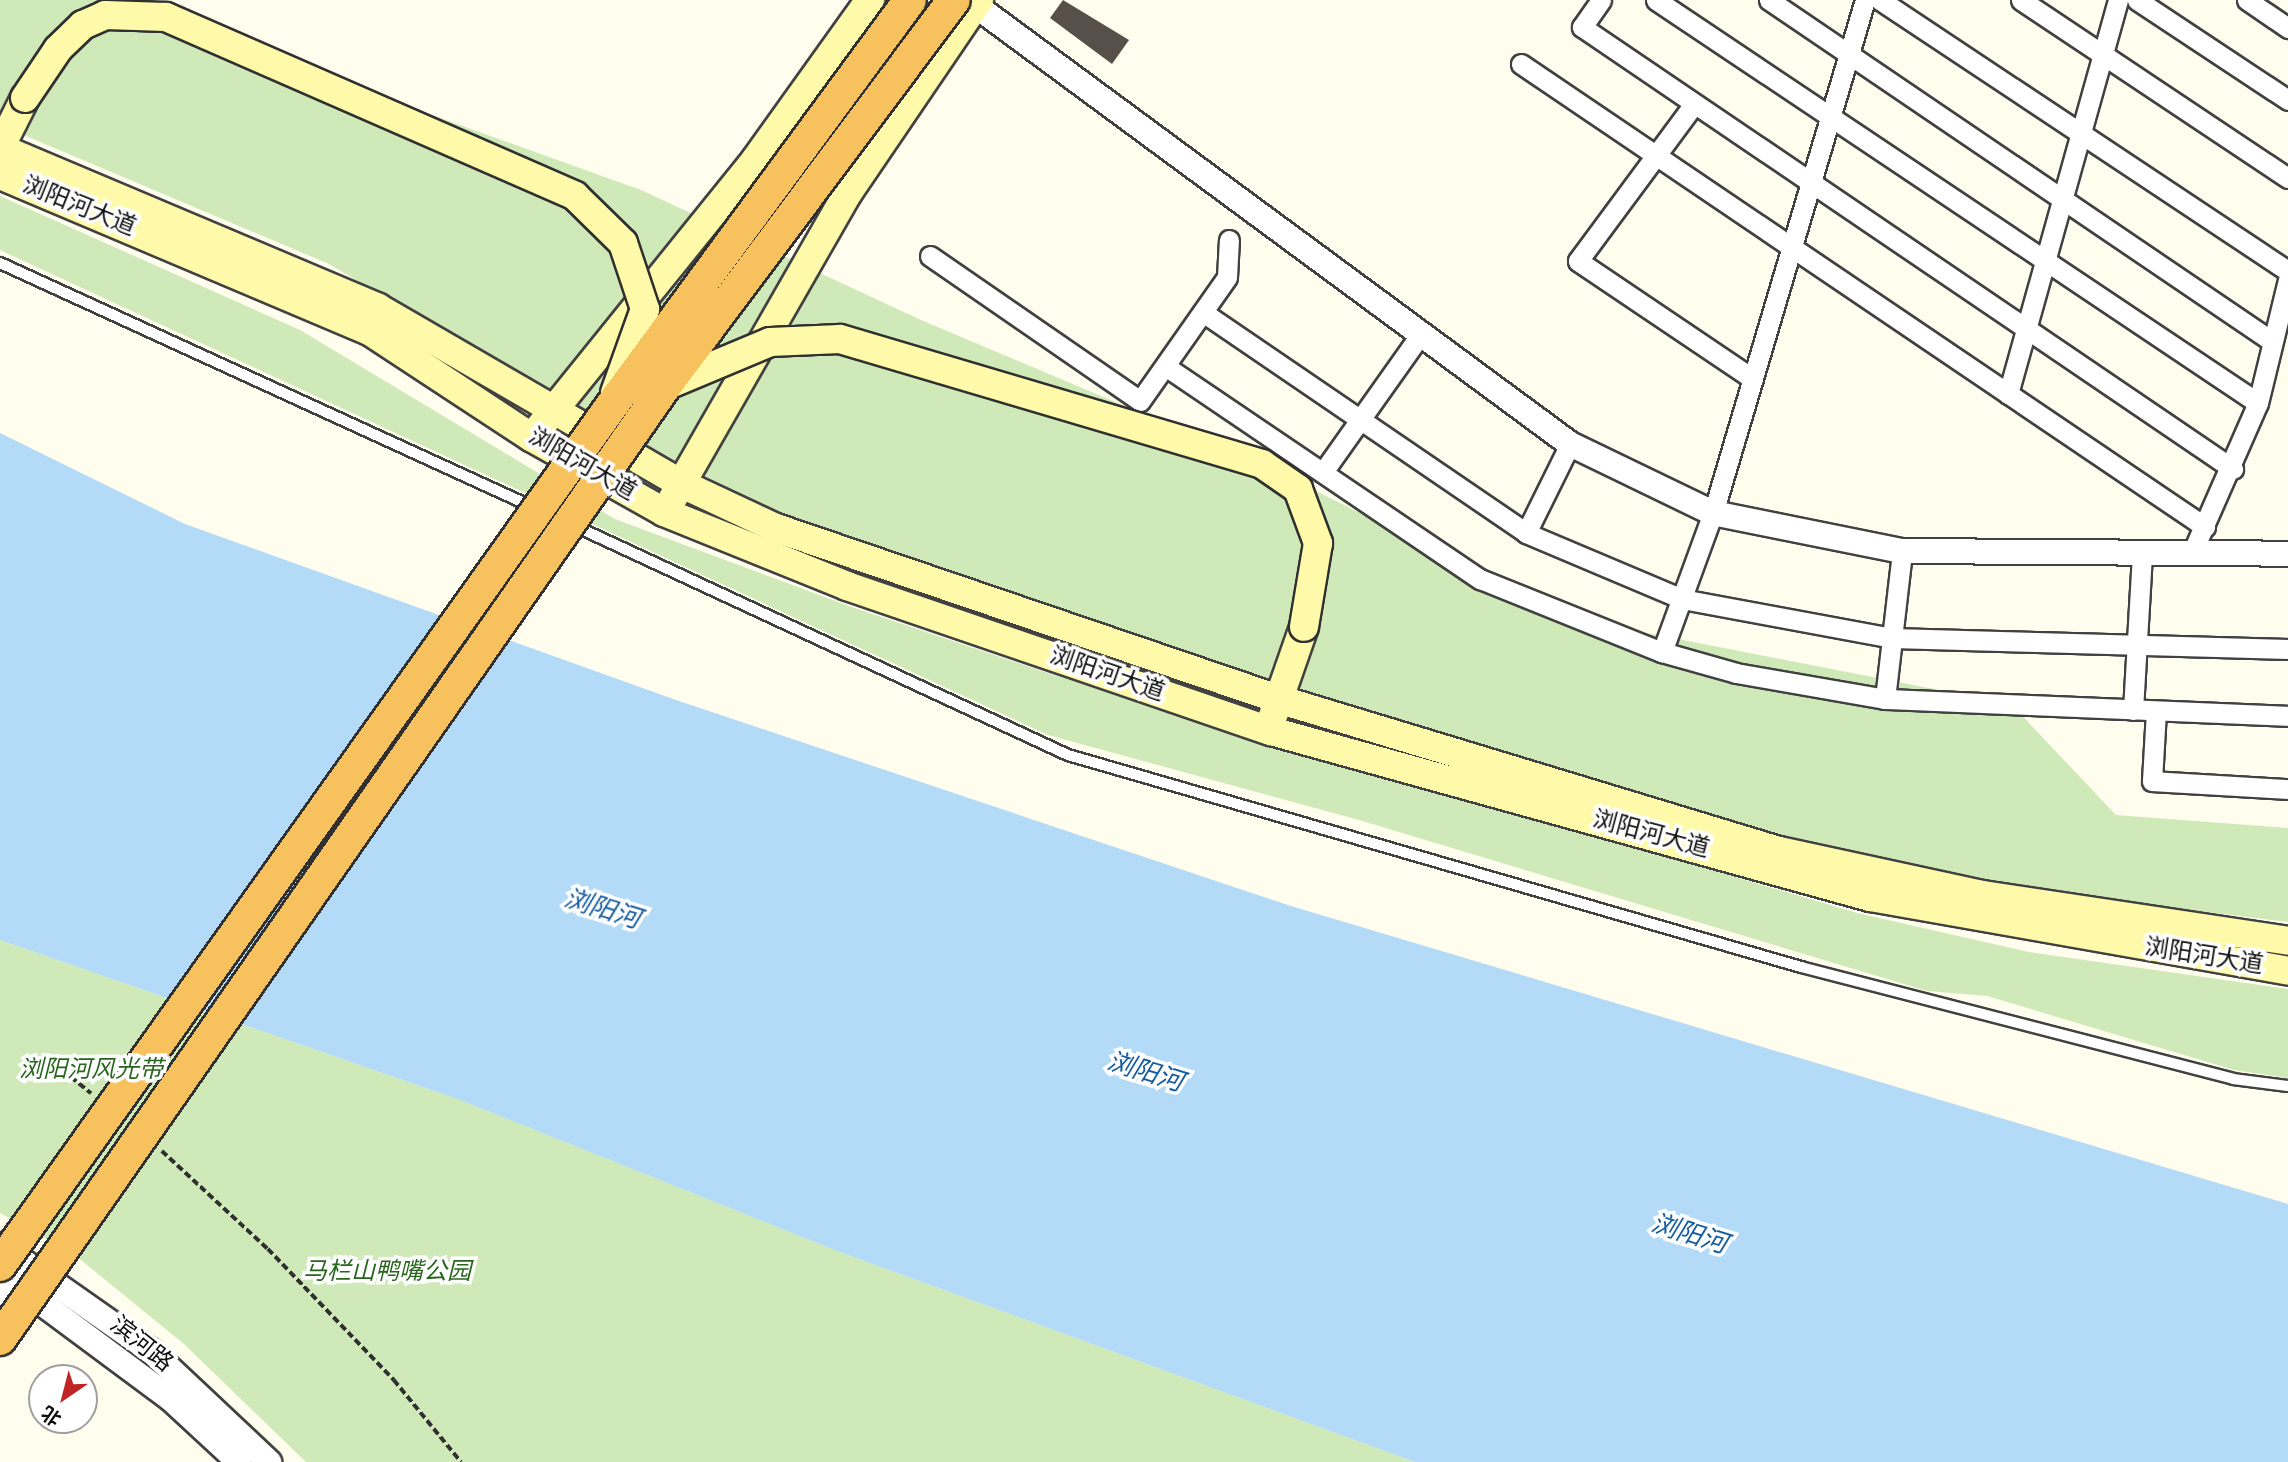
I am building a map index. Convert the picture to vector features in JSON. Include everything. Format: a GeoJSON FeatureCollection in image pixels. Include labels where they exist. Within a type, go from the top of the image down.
{"type":"FeatureCollection","features":[{"type":"Feature","properties":{"kind":"highway"},"geometry":{"type":"LineString","coordinates":[[11,1271],[610,408],[910,0]]}},
{"type":"Feature","properties":{"kind":"highway"},"geometry":{"type":"LineString","coordinates":[[0,1339],[665,386],[970,1]]}},
{"type":"Feature","properties":{"kind":"main road"},"geometry":{"type":"LineString","coordinates":[[531,437],[756,159],[870,0]]}},
{"type":"Feature","properties":{"kind":"main road"},"geometry":{"type":"LineString","coordinates":[[664,512],[847,194],[970,1]]}},
{"type":"Feature","properties":{"kind":"main road"},"geometry":{"type":"LineString","coordinates":[[0,148],[25,98],[58,48],[83,25],[137,12],[166,17],[575,196],[623,243],[645,309],[610,408]]}},
{"type":"Feature","properties":{"kind":"main road","name":"浏阳河大道"},"geometry":{"type":"LineString","coordinates":[[0,148],[377,309],[552,413],[682,484],[776,528],[1275,698],[1779,851],[1982,895],[2288,941]]}},
{"type":"Feature","properties":{"kind":"main road","name":"浏阳河大道"},"geometry":{"type":"LineString","coordinates":[[0,175],[371,332],[531,437],[664,512],[847,586],[1271,731],[1870,897],[2288,971]]}},
{"type":"Feature","properties":{"kind":"main road"},"geometry":{"type":"LineString","coordinates":[[665,386],[770,342],[840,339],[1262,464],[1298,489],[1318,542],[1304,627],[1275,698],[1271,731]]}},
{"type":"Feature","properties":{"kind":"street"},"geometry":{"type":"LineString","coordinates":[[1601,0],[1581,27],[2027,326],[2233,469]]}},
{"type":"Feature","properties":{"kind":"street"},"geometry":{"type":"LineString","coordinates":[[1656,0],[2258,402]]}},
{"type":"Feature","properties":{"kind":"street"},"geometry":{"type":"LineString","coordinates":[[1769,0],[2270,340]]}},
{"type":"Feature","properties":{"kind":"street"},"geometry":{"type":"LineString","coordinates":[[1662,652],[1713,513],[1793,251],[1865,0]]}},
{"type":"Feature","properties":{"kind":"street"},"geometry":{"type":"LineString","coordinates":[[1880,0],[2288,271]]}},
{"type":"Feature","properties":{"kind":"street"},"geometry":{"type":"LineString","coordinates":[[2021,0],[2288,178]]}},
{"type":"Feature","properties":{"kind":"street"},"geometry":{"type":"LineString","coordinates":[[2008,394],[2118,0]]}},
{"type":"Feature","properties":{"kind":"street"},"geometry":{"type":"LineString","coordinates":[[2137,0],[2288,100]]}},
{"type":"Feature","properties":{"kind":"street"},"geometry":{"type":"LineString","coordinates":[[2247,0],[2288,28]]}},
{"type":"Feature","properties":{"kind":"street"},"geometry":{"type":"LineString","coordinates":[[970,1],[1422,332],[1570,444],[1713,513],[1902,551],[2288,554]]}},
{"type":"Feature","properties":{"kind":"street"},"geometry":{"type":"LineString","coordinates":[[1521,64],[1654,158],[2205,527]]}},
{"type":"Feature","properties":{"kind":"street"},"geometry":{"type":"LineString","coordinates":[[1693,104],[1578,261],[1753,379]]}},
{"type":"Feature","properties":{"kind":"street"},"geometry":{"type":"LineString","coordinates":[[930,256],[1140,401],[1168,368],[1227,277],[1229,240]]}},
{"type":"Feature","properties":{"kind":"street"},"geometry":{"type":"LineString","coordinates":[[2192,553],[2233,469],[2258,402],[2270,340],[2283,315],[2288,280]]}},
{"type":"Feature","properties":{"kind":"street"},"geometry":{"type":"LineString","coordinates":[[1204,313],[1526,533],[1682,599],[1892,638],[2288,649]]}},
{"type":"Feature","properties":{"kind":"street"},"geometry":{"type":"LineString","coordinates":[[1323,472],[1422,332]]}},
{"type":"Feature","properties":{"kind":"street"},"geometry":{"type":"LineString","coordinates":[[1168,368],[1480,579],[1662,652],[1736,673],[1885,699],[2288,716]]}},
{"type":"Feature","properties":{"kind":"street"},"geometry":{"type":"LineString","coordinates":[[1526,533],[1570,444]]}},
{"type":"Feature","properties":{"kind":"street"},"geometry":{"type":"LineString","coordinates":[[1885,699],[1902,551]]}},
{"type":"Feature","properties":{"kind":"street"},"geometry":{"type":"LineString","coordinates":[[2133,710],[2142,552]]}},
{"type":"Feature","properties":{"kind":"street"},"geometry":{"type":"LineString","coordinates":[[2156,711],[2152,781],[2288,789]]}},
{"type":"Feature","properties":{"kind":"street","name":"滨河路"},"geometry":{"type":"LineString","coordinates":[[0,1245],[11,1271],[161,1391],[239,1462]]}},
{"type":"Feature","properties":{"kind":"street"},"geometry":{"type":"LineString","coordinates":[[0,1305],[11,1271]]}},
{"type":"Feature","properties":{"kind":"street","name":"滨河路"},"geometry":{"type":"LineString","coordinates":[[11,1271],[152,1352],[269,1462]]}},
{"type":"Feature","properties":{"kind":"lane"},"geometry":{"type":"LineString","coordinates":[[0,263],[1068,755],[1801,967],[2233,1079],[2288,1086]]}},
{"type":"Feature","properties":{"kind":"path"},"geometry":{"type":"LineString","coordinates":[[71,1077],[102,1102]]}},
{"type":"Feature","properties":{"kind":"path"},"geometry":{"type":"LineString","coordinates":[[152,1144],[268,1249],[394,1380],[461,1462]]}},
{"type":"Feature","properties":{"kind":"green space"},"geometry":{"type":"Polygon","coordinates":[[[0,0],[155,0],[193,29],[641,190],[921,320],[1262,464],[1570,618],[2011,704],[2116,815],[2288,828],[2288,922],[1870,870],[776,528],[329,264],[0,125],[0,0]]]}},
{"type":"Feature","properties":{"kind":"green space"},"geometry":{"type":"Polygon","coordinates":[[[0,196],[300,330],[615,519],[849,606],[1057,676],[1857,913],[2029,952],[2288,989],[2288,1078],[2234,1070],[1987,996],[1927,991],[1359,820],[1048,735],[0,250],[0,196]]]}},
{"type":"Feature","properties":{"kind":"green space","name":"马栏山鸭嘴公园"},"geometry":{"type":"Polygon","coordinates":[[[0,940],[460,1100],[837,1251],[1415,1462],[306,1462],[184,1344],[76,1256],[0,1213],[0,940]]]}},
{"type":"Feature","properties":{"kind":"water","name":"浏阳河"},"geometry":{"type":"Polygon","coordinates":[[[0,433],[185,524],[676,700],[1291,906],[2288,1204],[2288,1462],[1415,1462],[837,1251],[460,1100],[0,940],[0,433]]]}},
{"type":"Feature","properties":{"kind":"building"},"geometry":{"type":"Polygon","coordinates":[[[1063,0],[1129,40],[1112,64],[1050,18],[1063,0]]]}},
{"type":"Feature","properties":{"kind":"park label","name":"浏阳河风光带"},"geometry":{"type":"Point","coordinates":[91,1071]}}]}
